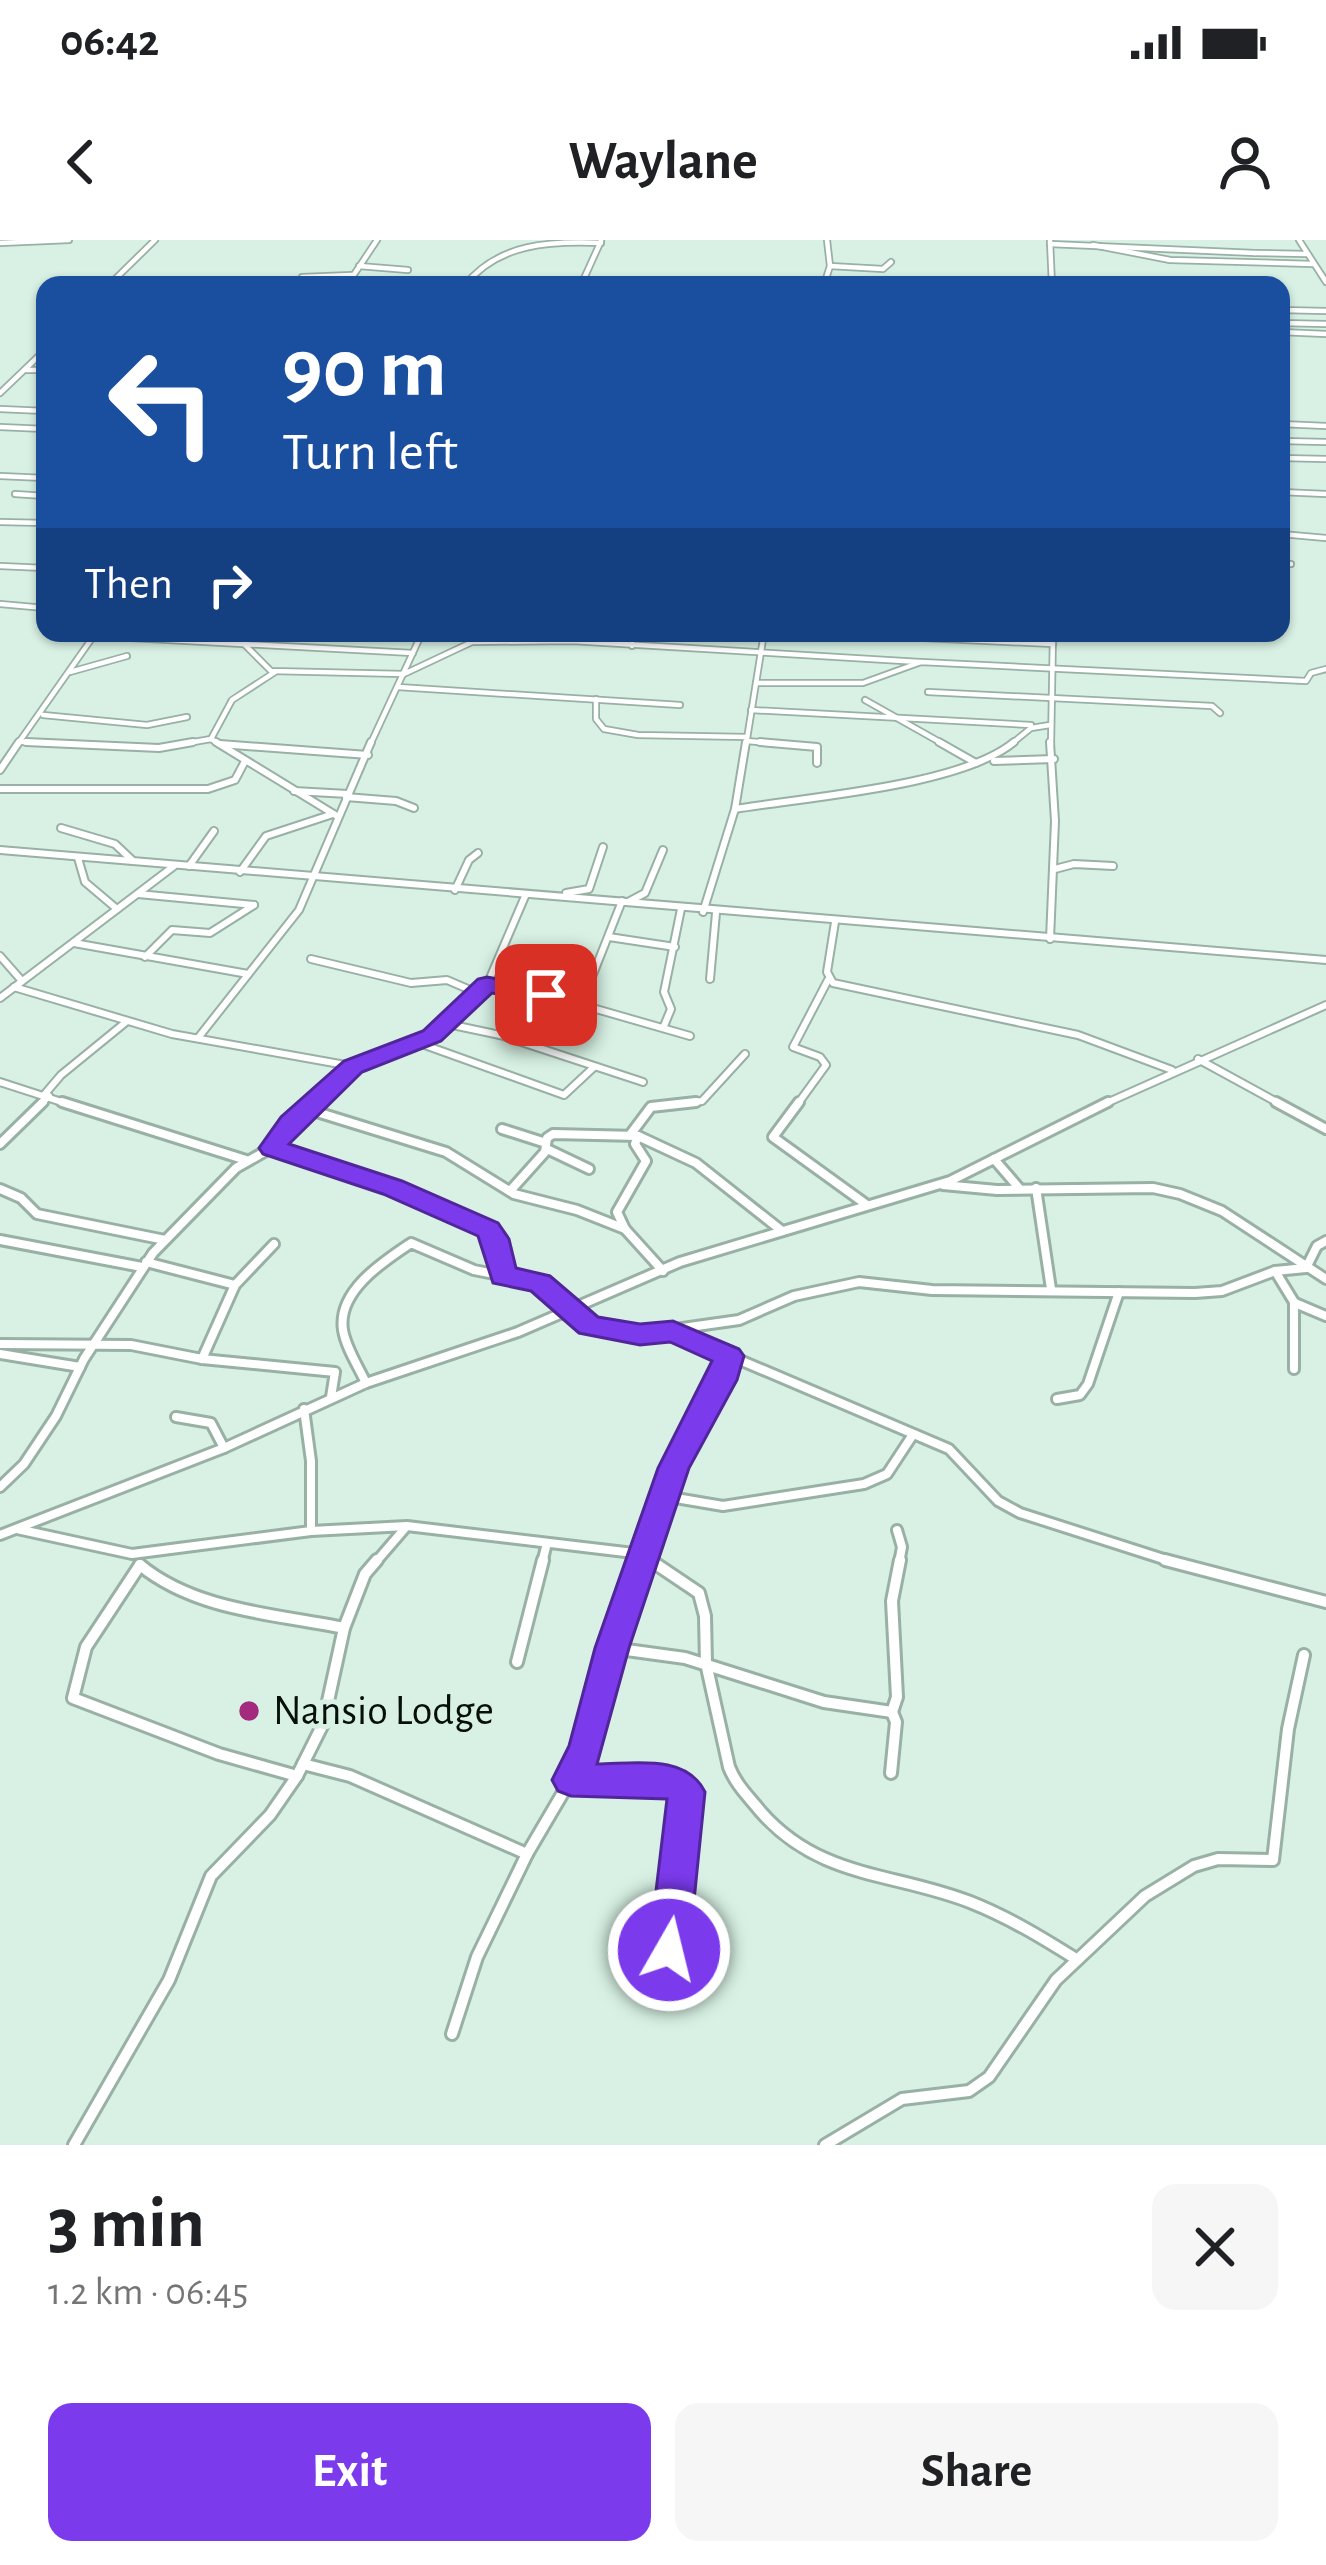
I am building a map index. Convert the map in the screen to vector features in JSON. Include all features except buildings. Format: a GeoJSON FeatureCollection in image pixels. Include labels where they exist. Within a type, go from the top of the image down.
{"type":"FeatureCollection","features":[{"type":"Feature","properties":{"kind":"street"},"geometry":{"type":"LineString","coordinates":[[2,243],[14,240]]}},
{"type":"Feature","properties":{"kind":"street"},"geometry":{"type":"LineString","coordinates":[[2,243],[69,240]]}},
{"type":"Feature","properties":{"kind":"street"},"geometry":{"type":"LineString","coordinates":[[119,276],[155,240]]}},
{"type":"Feature","properties":{"kind":"street"},"geometry":{"type":"LineString","coordinates":[[319,276],[354,274],[377,240]]}},
{"type":"Feature","properties":{"kind":"street"},"geometry":{"type":"LineString","coordinates":[[827,240],[827,276]]}},
{"type":"Feature","properties":{"kind":"street"},"geometry":{"type":"LineString","coordinates":[[1299,240],[1326,282]]}},
{"type":"Feature","properties":{"kind":"street"},"geometry":{"type":"LineString","coordinates":[[471,276],[492,257],[538,246],[601,241],[585,276]]}},
{"type":"Feature","properties":{"kind":"street"},"geometry":{"type":"LineString","coordinates":[[1052,276],[1050,242],[1306,254]]}},
{"type":"Feature","properties":{"kind":"street"},"geometry":{"type":"LineString","coordinates":[[1094,245],[1170,260],[1313,264]]}},
{"type":"Feature","properties":{"kind":"street"},"geometry":{"type":"LineString","coordinates":[[1248,260],[1248,254],[1255,253]]}},
{"type":"Feature","properties":{"kind":"street"},"geometry":{"type":"LineString","coordinates":[[830,266],[883,269],[891,262]]}},
{"type":"Feature","properties":{"kind":"street"},"geometry":{"type":"LineString","coordinates":[[359,266],[408,270]]}},
{"type":"Feature","properties":{"kind":"street"},"geometry":{"type":"LineString","coordinates":[[1290,310],[1326,311]]}},
{"type":"Feature","properties":{"kind":"street"},"geometry":{"type":"LineString","coordinates":[[1290,323],[1326,324]]}},
{"type":"Feature","properties":{"kind":"street"},"geometry":{"type":"LineString","coordinates":[[1290,332],[1326,334]]}},
{"type":"Feature","properties":{"kind":"street"},"geometry":{"type":"LineString","coordinates":[[1,392],[36,359]]}},
{"type":"Feature","properties":{"kind":"street"},"geometry":{"type":"LineString","coordinates":[[25,370],[36,370]]}},
{"type":"Feature","properties":{"kind":"street"},"geometry":{"type":"LineString","coordinates":[[0,409],[36,411]]}},
{"type":"Feature","properties":{"kind":"street"},"geometry":{"type":"LineString","coordinates":[[1290,424],[1326,426]]}},
{"type":"Feature","properties":{"kind":"street"},"geometry":{"type":"LineString","coordinates":[[0,427],[36,429]]}},
{"type":"Feature","properties":{"kind":"street"},"geometry":{"type":"LineString","coordinates":[[1290,440],[1326,442]]}},
{"type":"Feature","properties":{"kind":"street"},"geometry":{"type":"LineString","coordinates":[[1290,458],[1326,459]]}},
{"type":"Feature","properties":{"kind":"street"},"geometry":{"type":"LineString","coordinates":[[0,476],[36,478]]}},
{"type":"Feature","properties":{"kind":"street"},"geometry":{"type":"LineString","coordinates":[[1290,492],[1326,494]]}},
{"type":"Feature","properties":{"kind":"street"},"geometry":{"type":"LineString","coordinates":[[15,494],[36,495]]}},
{"type":"Feature","properties":{"kind":"street"},"geometry":{"type":"LineString","coordinates":[[0,522],[36,523]]}},
{"type":"Feature","properties":{"kind":"street"},"geometry":{"type":"LineString","coordinates":[[1290,536],[1326,538]]}},
{"type":"Feature","properties":{"kind":"street"},"geometry":{"type":"LineString","coordinates":[[0,566],[36,568]]}},
{"type":"Feature","properties":{"kind":"street"},"geometry":{"type":"LineString","coordinates":[[0,604],[36,607]]}},
{"type":"Feature","properties":{"kind":"street"},"geometry":{"type":"LineString","coordinates":[[2,765],[23,742],[89,642]]}},
{"type":"Feature","properties":{"kind":"street"},"geometry":{"type":"LineString","coordinates":[[204,642],[413,653]]}},
{"type":"Feature","properties":{"kind":"street"},"geometry":{"type":"LineString","coordinates":[[198,1038],[287,931],[315,877],[335,815],[368,755],[418,642]]}},
{"type":"Feature","properties":{"kind":"street"},"geometry":{"type":"LineString","coordinates":[[245,645],[258,662],[276,672],[404,674],[463,642]]}},
{"type":"Feature","properties":{"kind":"street"},"geometry":{"type":"LineString","coordinates":[[561,642],[759,656],[1306,681],[1311,673],[1326,669]]}},
{"type":"Feature","properties":{"kind":"street"},"geometry":{"type":"LineString","coordinates":[[703,911],[735,808],[762,642]]}},
{"type":"Feature","properties":{"kind":"street"},"geometry":{"type":"LineString","coordinates":[[1009,642],[1053,644],[1050,939]]}},
{"type":"Feature","properties":{"kind":"street"},"geometry":{"type":"LineString","coordinates":[[69,672],[127,656]]}},
{"type":"Feature","properties":{"kind":"street"},"geometry":{"type":"LineString","coordinates":[[756,683],[811,687],[880,681],[921,662]]}},
{"type":"Feature","properties":{"kind":"street"},"geometry":{"type":"LineString","coordinates":[[212,741],[232,700],[276,672]]}},
{"type":"Feature","properties":{"kind":"street"},"geometry":{"type":"LineString","coordinates":[[398,687],[680,705]]}},
{"type":"Feature","properties":{"kind":"street"},"geometry":{"type":"LineString","coordinates":[[928,692],[1212,706],[1220,713]]}},
{"type":"Feature","properties":{"kind":"street"},"geometry":{"type":"LineString","coordinates":[[596,698],[596,719],[604,728],[817,747],[817,763]]}},
{"type":"Feature","properties":{"kind":"street"},"geometry":{"type":"LineString","coordinates":[[865,700],[982,763]]}},
{"type":"Feature","properties":{"kind":"street"},"geometry":{"type":"LineString","coordinates":[[751,710],[1050,725]]}},
{"type":"Feature","properties":{"kind":"street"},"geometry":{"type":"LineString","coordinates":[[41,716],[147,725],[187,717]]}},
{"type":"Feature","properties":{"kind":"street"},"geometry":{"type":"LineString","coordinates":[[982,763],[1039,726]]}},
{"type":"Feature","properties":{"kind":"street"},"geometry":{"type":"LineString","coordinates":[[212,741],[335,815]]}},
{"type":"Feature","properties":{"kind":"street"},"geometry":{"type":"LineString","coordinates":[[23,742],[158,748],[212,741],[368,755]]}},
{"type":"Feature","properties":{"kind":"street"},"geometry":{"type":"LineString","coordinates":[[735,808],[846,793],[982,763],[1054,759]]}},
{"type":"Feature","properties":{"kind":"street"},"geometry":{"type":"LineString","coordinates":[[0,789],[208,789],[235,780],[244,763]]}},
{"type":"Feature","properties":{"kind":"street"},"geometry":{"type":"LineString","coordinates":[[292,791],[396,801],[414,808]]}},
{"type":"Feature","properties":{"kind":"street"},"geometry":{"type":"LineString","coordinates":[[240,872],[266,836],[335,815]]}},
{"type":"Feature","properties":{"kind":"street"},"geometry":{"type":"LineString","coordinates":[[61,828],[115,844],[134,862]]}},
{"type":"Feature","properties":{"kind":"street"},"geometry":{"type":"LineString","coordinates":[[188,867],[214,832]]}},
{"type":"Feature","properties":{"kind":"street"},"geometry":{"type":"LineString","coordinates":[[541,896],[589,889],[603,847]]}},
{"type":"Feature","properties":{"kind":"street"},"geometry":{"type":"LineString","coordinates":[[0,850],[1326,960]]}},
{"type":"Feature","properties":{"kind":"street"},"geometry":{"type":"LineString","coordinates":[[590,982],[626,902],[644,894],[663,850]]}},
{"type":"Feature","properties":{"kind":"street"},"geometry":{"type":"LineString","coordinates":[[454,890],[469,860],[478,853]]}},
{"type":"Feature","properties":{"kind":"street"},"geometry":{"type":"LineString","coordinates":[[78,858],[85,882],[117,909]]}},
{"type":"Feature","properties":{"kind":"street"},"geometry":{"type":"LineString","coordinates":[[1054,869],[1074,864],[1112,866]]}},
{"type":"Feature","properties":{"kind":"street"},"geometry":{"type":"LineString","coordinates":[[0,998],[174,866]]}},
{"type":"Feature","properties":{"kind":"street"},"geometry":{"type":"LineString","coordinates":[[136,894],[254,905],[210,933],[172,930],[145,957]]}},
{"type":"Feature","properties":{"kind":"street"},"geometry":{"type":"LineString","coordinates":[[0,1487],[34,1448],[144,1265],[248,1161],[273,1148],[353,1067],[419,1043],[487,985],[526,894]]}},
{"type":"Feature","properties":{"kind":"street"},"geometry":{"type":"LineString","coordinates":[[664,1026],[671,1009],[664,992],[681,909]]}},
{"type":"Feature","properties":{"kind":"street"},"geometry":{"type":"LineString","coordinates":[[710,979],[716,913]]}},
{"type":"Feature","properties":{"kind":"street"},"geometry":{"type":"LineString","coordinates":[[835,922],[828,980],[794,1047],[820,1057],[826,1065],[773,1137],[868,1206]]}},
{"type":"Feature","properties":{"kind":"street"},"geometry":{"type":"LineString","coordinates":[[609,938],[675,947]]}},
{"type":"Feature","properties":{"kind":"street"},"geometry":{"type":"LineString","coordinates":[[73,942],[248,974]]}},
{"type":"Feature","properties":{"kind":"street"},"geometry":{"type":"LineString","coordinates":[[0,956],[16,986]]}},
{"type":"Feature","properties":{"kind":"street"},"geometry":{"type":"LineString","coordinates":[[311,959],[411,982],[447,980],[476,992]]}},
{"type":"Feature","properties":{"kind":"street"},"geometry":{"type":"LineString","coordinates":[[828,980],[1078,1035],[1172,1070]]}},
{"type":"Feature","properties":{"kind":"street"},"geometry":{"type":"LineString","coordinates":[[487,985],[546,995],[690,1036]]}},
{"type":"Feature","properties":{"kind":"street"},"geometry":{"type":"LineString","coordinates":[[0,987],[16,986],[126,1022],[353,1067]]}},
{"type":"Feature","properties":{"kind":"street"},"geometry":{"type":"LineString","coordinates":[[500,1035],[546,995]]}},
{"type":"Feature","properties":{"kind":"street"},"geometry":{"type":"LineString","coordinates":[[0,1534],[224,1448],[366,1383],[474,1348],[663,1271],[936,1185],[1172,1070],[1326,1005]]}},
{"type":"Feature","properties":{"kind":"street"},"geometry":{"type":"LineString","coordinates":[[0,1144],[126,1022]]}},
{"type":"Feature","properties":{"kind":"street"},"geometry":{"type":"LineString","coordinates":[[443,1023],[500,1035],[643,1082]]}},
{"type":"Feature","properties":{"kind":"street"},"geometry":{"type":"LineString","coordinates":[[419,1043],[564,1095],[594,1067]]}},
{"type":"Feature","properties":{"kind":"street"},"geometry":{"type":"LineString","coordinates":[[663,1271],[625,1229],[617,1209],[646,1161],[634,1135],[643,1112],[668,1102],[702,1101],[745,1054]]}},
{"type":"Feature","properties":{"kind":"street"},"geometry":{"type":"LineString","coordinates":[[1198,1059],[1228,1080],[1326,1129]]}},
{"type":"Feature","properties":{"kind":"street"},"geometry":{"type":"LineString","coordinates":[[0,1082],[248,1161]]}},
{"type":"Feature","properties":{"kind":"street"},"geometry":{"type":"LineString","coordinates":[[307,1109],[446,1152],[510,1191],[625,1229]]}},
{"type":"Feature","properties":{"kind":"street"},"geometry":{"type":"LineString","coordinates":[[502,1129],[589,1168]]}},
{"type":"Feature","properties":{"kind":"street"},"geometry":{"type":"LineString","coordinates":[[510,1191],[561,1132],[634,1135],[696,1163],[782,1231]]}},
{"type":"Feature","properties":{"kind":"street"},"geometry":{"type":"LineString","coordinates":[[273,1148],[393,1188],[488,1230],[495,1239],[503,1276]]}},
{"type":"Feature","properties":{"kind":"street"},"geometry":{"type":"LineString","coordinates":[[994,1159],[1020,1189]]}},
{"type":"Feature","properties":{"kind":"street"},"geometry":{"type":"LineString","coordinates":[[936,1185],[1153,1187],[1222,1210],[1326,1280]]}},
{"type":"Feature","properties":{"kind":"street"},"geometry":{"type":"LineString","coordinates":[[1036,1188],[1052,1289]]}},
{"type":"Feature","properties":{"kind":"street"},"geometry":{"type":"LineString","coordinates":[[0,1189],[21,1198],[37,1214],[167,1240]]}},
{"type":"Feature","properties":{"kind":"street"},"geometry":{"type":"LineString","coordinates":[[0,1240],[235,1285]]}},
{"type":"Feature","properties":{"kind":"street"},"geometry":{"type":"LineString","coordinates":[[1306,1268],[1316,1246],[1326,1241]]}},
{"type":"Feature","properties":{"kind":"street"},"geometry":{"type":"LineString","coordinates":[[366,1383],[344,1332],[343,1316],[352,1296],[411,1243],[457,1264],[540,1283],[590,1326],[640,1334],[739,1320],[794,1296],[859,1282],[932,1290],[1222,1291],[1275,1271],[1306,1268]]}},
{"type":"Feature","properties":{"kind":"street"},"geometry":{"type":"LineString","coordinates":[[202,1359],[235,1285],[274,1244]]}},
{"type":"Feature","properties":{"kind":"street"},"geometry":{"type":"LineString","coordinates":[[1275,1271],[1294,1302],[1294,1369]]}},
{"type":"Feature","properties":{"kind":"street"},"geometry":{"type":"LineString","coordinates":[[1057,1399],[1080,1395],[1088,1384],[1120,1292]]}},
{"type":"Feature","properties":{"kind":"street"},"geometry":{"type":"LineString","coordinates":[[1294,1302],[1326,1316]]}},
{"type":"Feature","properties":{"kind":"street"},"geometry":{"type":"LineString","coordinates":[[673,1332],[956,1453],[998,1501],[1020,1514],[1112,1546],[1326,1602]]}},
{"type":"Feature","properties":{"kind":"street"},"geometry":{"type":"LineString","coordinates":[[0,1344],[131,1346],[202,1359],[335,1372],[331,1397]]}},
{"type":"Feature","properties":{"kind":"street"},"geometry":{"type":"LineString","coordinates":[[0,1354],[80,1367]]}},
{"type":"Feature","properties":{"kind":"street"},"geometry":{"type":"LineString","coordinates":[[452,2034],[477,1957],[587,1748],[642,1554],[729,1356]]}},
{"type":"Feature","properties":{"kind":"street"},"geometry":{"type":"LineString","coordinates":[[304,1409],[311,1461],[311,1531]]}},
{"type":"Feature","properties":{"kind":"street"},"geometry":{"type":"LineString","coordinates":[[176,1417],[211,1423],[224,1448]]}},
{"type":"Feature","properties":{"kind":"street"},"geometry":{"type":"LineString","coordinates":[[664,1496],[722,1505],[864,1484],[886,1474],[912,1436]]}},
{"type":"Feature","properties":{"kind":"street"},"geometry":{"type":"LineString","coordinates":[[15,1528],[132,1554],[311,1531],[407,1526],[642,1554],[699,1593],[705,1616],[706,1663],[734,1780],[798,1849],[815,1858],[965,1900],[1013,1919],[1076,1959]]}},
{"type":"Feature","properties":{"kind":"street"},"geometry":{"type":"LineString","coordinates":[[74,2145],[169,1980],[211,1876],[270,1815],[300,1770],[323,1724],[344,1628],[365,1574],[407,1526]]}},
{"type":"Feature","properties":{"kind":"street"},"geometry":{"type":"LineString","coordinates":[[891,1773],[896,1722],[892,1712],[897,1697],[892,1592],[902,1547],[897,1530]]}},
{"type":"Feature","properties":{"kind":"street"},"geometry":{"type":"LineString","coordinates":[[517,1662],[547,1543]]}},
{"type":"Feature","properties":{"kind":"street"},"geometry":{"type":"LineString","coordinates":[[132,1554],[149,1575],[181,1590],[344,1628]]}},
{"type":"Feature","properties":{"kind":"street"},"geometry":{"type":"LineString","coordinates":[[140,1565],[105,1613],[82,1659],[73,1698],[219,1754],[350,1776],[527,1855]]}},
{"type":"Feature","properties":{"kind":"street"},"geometry":{"type":"LineString","coordinates":[[612,1648],[706,1663],[840,1704],[892,1712]]}},
{"type":"Feature","properties":{"kind":"street"},"geometry":{"type":"LineString","coordinates":[[825,2145],[911,2096],[961,2093],[981,2084],[1019,2045],[1041,1999],[1076,1959],[1126,1911],[1189,1868],[1225,1858],[1273,1860],[1288,1729],[1304,1655]]}},
{"type":"Feature","properties":{"kind":"street"},"geometry":{"type":"LineString","coordinates":[[571,1780],[670,1780],[686,1792],[669,1950]]}},
{"type":"Feature","properties":{"kind":"place","name":"Nansio Lodge"},"geometry":{"type":"Point","coordinates":[249,1711]}},
{"type":"Feature","properties":{"kind":"route"},"geometry":{"type":"LineString","coordinates":[[546,995],[487,985],[466,999],[432,1036],[371,1057],[336,1079],[290,1123],[273,1148],[393,1188],[472,1221],[495,1239],[503,1276],[540,1283],[590,1326],[622,1333],[673,1332],[729,1356],[722,1380],[674,1468],[612,1648],[587,1748],[571,1780],[644,1783],[661,1779],[683,1786],[685,1834],[669,1950]]}}]}
